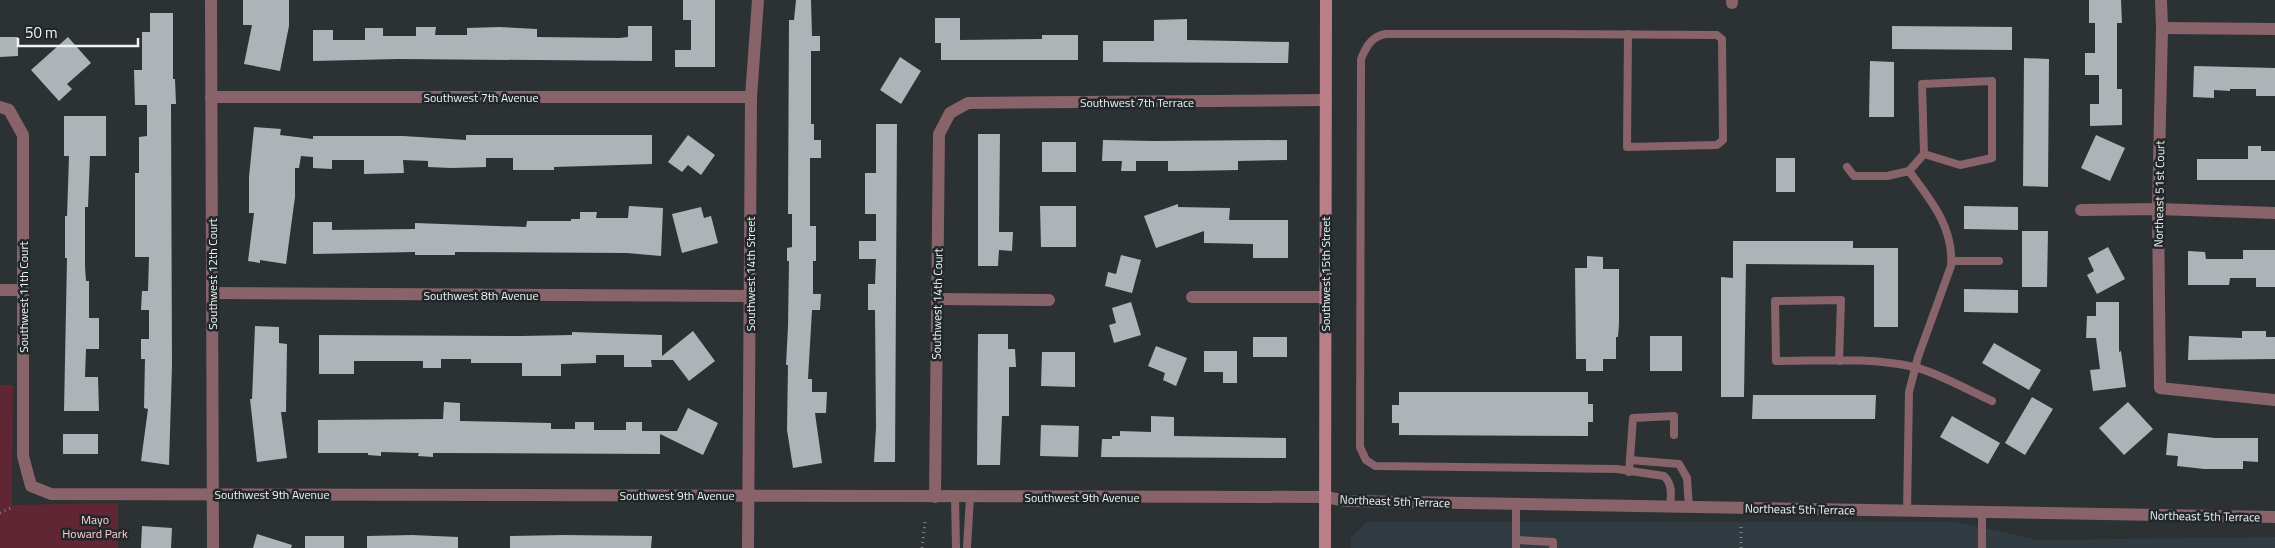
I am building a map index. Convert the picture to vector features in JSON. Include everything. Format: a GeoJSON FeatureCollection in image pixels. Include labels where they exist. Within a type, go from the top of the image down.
{"type":"FeatureCollection","features":[{"type":"Feature","properties":{"kind":"street","name":"Southwest 12th Court"},"geometry":{"type":"LineString","coordinates":[[211,0],[213,548]]}},
{"type":"Feature","properties":{"kind":"street","name":"Southwest 14th Street"},"geometry":{"type":"LineString","coordinates":[[748,548],[751,97],[758,0]]}},
{"type":"Feature","properties":{"kind":"street","name":"Southwest 15th Street"},"geometry":{"type":"LineString","coordinates":[[1325,548],[1326,0]]}},
{"type":"Feature","properties":{"kind":"street","name":"Northeast 51st Court"},"geometry":{"type":"LineString","coordinates":[[2161,0],[2158,208],[2160,388],[2275,400]]}},
{"type":"Feature","properties":{"kind":"street"},"geometry":{"type":"LineString","coordinates":[[2162,28],[2275,29]]}},
{"type":"Feature","properties":{"kind":"street","name":"Southwest 7th Avenue"},"geometry":{"type":"LineString","coordinates":[[211,97],[751,97]]}},
{"type":"Feature","properties":{"kind":"street","name":"Southwest 7th Terrace"},"geometry":{"type":"LineString","coordinates":[[950,112],[968,103],[1326,100]]}},
{"type":"Feature","properties":{"kind":"street","name":"Southwest 11th Court"},"geometry":{"type":"LineString","coordinates":[[5,108],[23,135],[23,456],[31,486]]}},
{"type":"Feature","properties":{"kind":"street","name":"Southwest 14th Court"},"geometry":{"type":"LineString","coordinates":[[935,498],[939,134],[950,112]]}},
{"type":"Feature","properties":{"kind":"street"},"geometry":{"type":"LineString","coordinates":[[2081,210],[2158,208],[2275,213]]}},
{"type":"Feature","properties":{"kind":"street"},"geometry":{"type":"LineString","coordinates":[[0,290],[22,290]]}},
{"type":"Feature","properties":{"kind":"street","name":"Southwest 8th Avenue"},"geometry":{"type":"LineString","coordinates":[[212,293],[750,296]]}},
{"type":"Feature","properties":{"kind":"street"},"geometry":{"type":"LineString","coordinates":[[1192,297],[1325,298]]}},
{"type":"Feature","properties":{"kind":"street"},"geometry":{"type":"LineString","coordinates":[[938,299],[1049,300]]}},
{"type":"Feature","properties":{"kind":"street","name":"Southwest 9th Avenue"},"geometry":{"type":"LineString","coordinates":[[31,486],[51,494],[748,495],[935,498],[1325,497]]}},
{"type":"Feature","properties":{"kind":"street","name":"Northeast 5th Terrace"},"geometry":{"type":"LineString","coordinates":[[1325,497],[1348,501],[2275,517]]}},
{"type":"Feature","properties":{"kind":"lane"},"geometry":{"type":"LineString","coordinates":[[1628,34],[1627,147],[1717,145],[1723,140],[1722,39],[1717,35],[1628,34],[1385,34],[1378,36],[1369,43],[1361,59],[1360,447],[1366,460],[1375,466],[1617,469],[1664,476],[1669,481],[1672,490],[1670,507]]}},
{"type":"Feature","properties":{"kind":"lane"},"geometry":{"type":"LineString","coordinates":[[1846,167],[1854,176],[1887,176],[1909,171],[1924,154],[1922,84],[1992,81],[1992,158],[1960,165],[1924,154]]}},
{"type":"Feature","properties":{"kind":"lane"},"geometry":{"type":"LineString","coordinates":[[1907,511],[1909,392],[1952,261],[1952,251],[1945,222],[1909,171]]}},
{"type":"Feature","properties":{"kind":"lane"},"geometry":{"type":"LineString","coordinates":[[1952,261],[1999,261]]}},
{"type":"Feature","properties":{"kind":"lane"},"geometry":{"type":"LineString","coordinates":[[1840,361],[1840,300],[1775,301],[1776,361],[1840,361],[1916,367],[1992,401]]}},
{"type":"Feature","properties":{"kind":"lane"},"geometry":{"type":"LineString","coordinates":[[1629,472],[1633,418],[1674,416],[1674,435]]}},
{"type":"Feature","properties":{"kind":"lane"},"geometry":{"type":"LineString","coordinates":[[1630,460],[1679,464],[1687,478],[1689,508]]}},
{"type":"Feature","properties":{"kind":"lane"},"geometry":{"type":"LineString","coordinates":[[955,497],[956,548]]}},
{"type":"Feature","properties":{"kind":"lane"},"geometry":{"type":"LineString","coordinates":[[967,548],[970,497]]}},
{"type":"Feature","properties":{"kind":"lane"},"geometry":{"type":"LineString","coordinates":[[1516,504],[1516,544],[1553,542],[1553,548]]}},
{"type":"Feature","properties":{"kind":"lane"},"geometry":{"type":"LineString","coordinates":[[1982,512],[1982,548]]}},
{"type":"Feature","properties":{"kind":"path"},"geometry":{"type":"LineString","coordinates":[[0,513],[11,508]]}},
{"type":"Feature","properties":{"kind":"path"},"geometry":{"type":"LineString","coordinates":[[922,548],[925,522]]}},
{"type":"Feature","properties":{"kind":"path"},"geometry":{"type":"LineString","coordinates":[[1741,523],[1741,548]]}},
{"type":"Feature","properties":{"kind":"shaded area"},"geometry":{"type":"Polygon","coordinates":[[[1366,522],[1957,522],[2038,540],[2275,537],[2275,548],[1351,548],[1351,538],[1366,522]]]}},
{"type":"Feature","properties":{"kind":"green space","name":"Mayo Howard Park"},"geometry":{"type":"Polygon","coordinates":[[[0,385],[13,385],[12,505],[118,503],[118,548],[0,548],[0,385]]]}},
{"type":"Feature","properties":{"kind":"building"},"geometry":{"type":"Polygon","coordinates":[[[243,0],[289,0],[289,26],[280,71],[244,64],[252,25],[243,25],[243,0]]]}},
{"type":"Feature","properties":{"kind":"building"},"geometry":{"type":"Polygon","coordinates":[[[683,0],[715,0],[715,67],[675,67],[675,50],[691,50],[691,20],[683,20],[683,0]]]}},
{"type":"Feature","properties":{"kind":"building"},"geometry":{"type":"Polygon","coordinates":[[[796,0],[811,0],[812,36],[820,36],[820,51],[811,51],[811,124],[814,124],[814,140],[821,140],[821,158],[810,158],[810,226],[816,226],[816,261],[813,261],[813,294],[821,294],[820,310],[812,310],[808,379],[812,379],[812,392],[827,392],[826,413],[815,413],[822,463],[793,468],[787,430],[788,365],[786,365],[789,261],[787,261],[787,248],[792,247],[792,214],[788,214],[789,20],[794,20],[796,0]]]}},
{"type":"Feature","properties":{"kind":"building"},"geometry":{"type":"Polygon","coordinates":[[[2089,0],[2121,0],[2122,23],[2117,23],[2117,89],[2122,89],[2122,125],[2090,126],[2090,104],[2099,104],[2099,75],[2085,75],[2085,53],[2095,53],[2095,23],[2089,23],[2089,0]]]}},
{"type":"Feature","properties":{"kind":"building"},"geometry":{"type":"Polygon","coordinates":[[[150,13],[173,13],[173,79],[175,79],[176,104],[171,104],[172,366],[169,465],[141,461],[148,409],[144,408],[145,359],[141,359],[141,339],[149,339],[149,310],[141,310],[142,291],[148,291],[149,257],[135,257],[135,173],[139,173],[139,137],[147,136],[147,105],[135,105],[134,70],[142,70],[142,32],[150,32],[150,13]]]}},
{"type":"Feature","properties":{"kind":"building"},"geometry":{"type":"Polygon","coordinates":[[[935,18],[960,18],[960,40],[1042,39],[1042,35],[1078,35],[1078,60],[941,60],[941,43],[935,43],[935,18]]]}},
{"type":"Feature","properties":{"kind":"building"},"geometry":{"type":"Polygon","coordinates":[[[1187,19],[1187,40],[1289,42],[1288,63],[1103,62],[1103,41],[1154,41],[1154,20],[1187,19]]]}},
{"type":"Feature","properties":{"kind":"building"},"geometry":{"type":"Polygon","coordinates":[[[628,26],[652,26],[652,61],[398,59],[313,61],[313,30],[333,30],[333,40],[365,40],[365,28],[383,28],[383,36],[416,36],[416,27],[436,27],[435,35],[467,35],[467,28],[499,27],[537,29],[537,37],[619,38],[628,37],[628,26]]]}},
{"type":"Feature","properties":{"kind":"building"},"geometry":{"type":"Polygon","coordinates":[[[1892,26],[2012,27],[2012,50],[1892,49],[1892,26]]]}},
{"type":"Feature","properties":{"kind":"building"},"geometry":{"type":"Polygon","coordinates":[[[0,37],[18,37],[18,56],[0,57],[0,37]]]}},
{"type":"Feature","properties":{"kind":"building"},"geometry":{"type":"Polygon","coordinates":[[[68,37],[91,63],[67,84],[72,89],[59,101],[31,70],[68,37]]]}},
{"type":"Feature","properties":{"kind":"building"},"geometry":{"type":"Polygon","coordinates":[[[900,57],[921,71],[901,104],[880,90],[900,57]]]}},
{"type":"Feature","properties":{"kind":"building"},"geometry":{"type":"Polygon","coordinates":[[[2024,58],[2049,59],[2048,187],[2023,186],[2024,58]]]}},
{"type":"Feature","properties":{"kind":"building"},"geometry":{"type":"Polygon","coordinates":[[[1870,61],[1894,62],[1894,117],[1869,117],[1870,61]]]}},
{"type":"Feature","properties":{"kind":"building"},"geometry":{"type":"Polygon","coordinates":[[[2194,66],[2275,68],[2275,96],[2256,96],[2256,89],[2230,89],[2230,91],[2214,90],[2214,98],[2193,97],[2194,66]]]}},
{"type":"Feature","properties":{"kind":"building"},"geometry":{"type":"Polygon","coordinates":[[[64,116],[106,116],[106,156],[90,156],[88,207],[85,207],[85,267],[86,281],[89,281],[89,318],[99,318],[99,349],[86,349],[85,377],[98,377],[99,411],[64,411],[67,258],[65,258],[65,216],[67,216],[69,156],[64,156],[64,116]]]}},
{"type":"Feature","properties":{"kind":"building"},"geometry":{"type":"Polygon","coordinates":[[[876,124],[897,124],[895,462],[874,462],[876,428],[875,310],[868,310],[868,284],[875,284],[876,259],[859,259],[859,241],[876,241],[876,214],[865,214],[865,173],[876,173],[876,124]]]}},
{"type":"Feature","properties":{"kind":"building"},"geometry":{"type":"Polygon","coordinates":[[[254,127],[281,129],[280,135],[313,139],[313,136],[403,136],[466,140],[466,135],[652,135],[652,164],[554,167],[554,170],[513,170],[513,158],[486,158],[486,167],[451,168],[428,167],[428,161],[403,160],[404,173],[364,174],[364,160],[332,160],[332,169],[313,168],[313,157],[301,156],[299,168],[295,168],[295,197],[286,264],[260,260],[260,263],[248,261],[254,213],[249,213],[249,177],[254,127]]]}},
{"type":"Feature","properties":{"kind":"building"},"geometry":{"type":"Polygon","coordinates":[[[978,134],[1000,134],[999,232],[1013,232],[1012,251],[999,250],[998,266],[978,266],[978,134]]]}},
{"type":"Feature","properties":{"kind":"building"},"geometry":{"type":"Polygon","coordinates":[[[688,135],[715,155],[701,175],[688,165],[682,172],[668,162],[688,135]]]}},
{"type":"Feature","properties":{"kind":"building"},"geometry":{"type":"Polygon","coordinates":[[[2096,135],[2125,148],[2110,181],[2081,168],[2096,135]]]}},
{"type":"Feature","properties":{"kind":"building"},"geometry":{"type":"Polygon","coordinates":[[[1103,140],[1287,140],[1287,160],[1238,161],[1238,170],[1187,171],[1168,171],[1168,161],[1136,161],[1136,171],[1121,171],[1122,161],[1102,161],[1103,140]]]}},
{"type":"Feature","properties":{"kind":"building"},"geometry":{"type":"Polygon","coordinates":[[[1042,142],[1076,142],[1076,172],[1042,172],[1042,142]]]}},
{"type":"Feature","properties":{"kind":"building"},"geometry":{"type":"Polygon","coordinates":[[[2248,146],[2261,146],[2261,151],[2275,151],[2275,180],[2197,180],[2197,159],[2248,159],[2248,146]]]}},
{"type":"Feature","properties":{"kind":"building"},"geometry":{"type":"Polygon","coordinates":[[[1776,158],[1795,158],[1795,192],[1776,192],[1776,158]]]}},
{"type":"Feature","properties":{"kind":"building"},"geometry":{"type":"Polygon","coordinates":[[[1178,204],[1178,207],[1230,208],[1229,220],[1288,220],[1288,258],[1253,258],[1253,244],[1204,243],[1204,231],[1156,248],[1144,216],[1178,204]]]}},
{"type":"Feature","properties":{"kind":"building"},"geometry":{"type":"Polygon","coordinates":[[[629,206],[663,208],[661,256],[627,253],[455,252],[455,255],[415,255],[415,252],[313,254],[313,222],[332,222],[332,230],[415,229],[415,223],[526,227],[527,221],[571,221],[571,219],[580,219],[580,212],[597,212],[596,218],[628,218],[629,206]]]}},
{"type":"Feature","properties":{"kind":"building"},"geometry":{"type":"Polygon","coordinates":[[[1040,206],[1076,206],[1076,247],[1041,247],[1040,206]]]}},
{"type":"Feature","properties":{"kind":"building"},"geometry":{"type":"Polygon","coordinates":[[[1964,206],[2018,207],[2018,230],[1964,229],[1964,206]]]}},
{"type":"Feature","properties":{"kind":"building"},"geometry":{"type":"Polygon","coordinates":[[[701,207],[704,218],[711,216],[718,243],[682,253],[672,214],[701,207]]]}},
{"type":"Feature","properties":{"kind":"building"},"geometry":{"type":"Polygon","coordinates":[[[2022,231],[2048,231],[2047,287],[2022,287],[2022,231]]]}},
{"type":"Feature","properties":{"kind":"building"},"geometry":{"type":"Polygon","coordinates":[[[1733,241],[1853,241],[1853,248],[1898,248],[1898,327],[1874,327],[1874,265],[1746,264],[1744,397],[1721,397],[1721,277],[1733,278],[1733,241]]]}},
{"type":"Feature","properties":{"kind":"building"},"geometry":{"type":"Polygon","coordinates":[[[2108,247],[2125,279],[2097,294],[2087,275],[2094,271],[2088,258],[2108,247]]]}},
{"type":"Feature","properties":{"kind":"building"},"geometry":{"type":"Polygon","coordinates":[[[2243,250],[2275,250],[2275,287],[2256,287],[2256,278],[2230,278],[2229,285],[2188,285],[2188,251],[2205,252],[2206,259],[2243,259],[2243,250]]]}},
{"type":"Feature","properties":{"kind":"building"},"geometry":{"type":"Polygon","coordinates":[[[1121,255],[1141,260],[1132,293],[1105,286],[1108,272],[1116,274],[1121,255]]]}},
{"type":"Feature","properties":{"kind":"building"},"geometry":{"type":"Polygon","coordinates":[[[1587,256],[1603,257],[1603,269],[1619,269],[1619,324],[1618,337],[1616,337],[1616,359],[1603,359],[1603,371],[1586,371],[1586,359],[1576,359],[1575,268],[1587,268],[1587,256]]]}},
{"type":"Feature","properties":{"kind":"building"},"geometry":{"type":"Polygon","coordinates":[[[1964,289],[2018,290],[2018,313],[1964,312],[1964,289]]]}},
{"type":"Feature","properties":{"kind":"building"},"geometry":{"type":"Polygon","coordinates":[[[1131,302],[1141,335],[1114,343],[1109,325],[1116,323],[1112,308],[1131,302]]]}},
{"type":"Feature","properties":{"kind":"building"},"geometry":{"type":"Polygon","coordinates":[[[2096,302],[2119,302],[2119,352],[2121,351],[2126,387],[2093,391],[2090,370],[2100,369],[2096,338],[2086,338],[2087,316],[2096,316],[2096,302]]]}},
{"type":"Feature","properties":{"kind":"building"},"geometry":{"type":"Polygon","coordinates":[[[255,326],[279,327],[279,343],[287,344],[286,412],[281,412],[287,458],[257,462],[250,399],[252,399],[255,326]]]}},
{"type":"Feature","properties":{"kind":"building"},"geometry":{"type":"Polygon","coordinates":[[[693,331],[715,361],[689,381],[673,360],[651,360],[652,367],[624,367],[624,355],[596,355],[596,363],[561,364],[561,376],[522,376],[522,363],[471,363],[471,359],[441,359],[441,368],[423,368],[423,361],[354,361],[354,374],[319,374],[319,335],[522,336],[572,335],[572,332],[662,335],[662,356],[693,331]]]}},
{"type":"Feature","properties":{"kind":"building"},"geometry":{"type":"Polygon","coordinates":[[[2242,331],[2266,331],[2266,337],[2275,337],[2275,359],[2188,360],[2189,336],[2242,338],[2242,331]]]}},
{"type":"Feature","properties":{"kind":"building"},"geometry":{"type":"Polygon","coordinates":[[[978,334],[1008,334],[1008,349],[1015,349],[1016,367],[1009,367],[1009,416],[1002,416],[1000,465],[977,465],[978,334]]]}},
{"type":"Feature","properties":{"kind":"building"},"geometry":{"type":"Polygon","coordinates":[[[1650,336],[1682,336],[1682,371],[1650,371],[1650,336]]]}},
{"type":"Feature","properties":{"kind":"building"},"geometry":{"type":"Polygon","coordinates":[[[1253,337],[1287,337],[1287,357],[1253,357],[1253,337]]]}},
{"type":"Feature","properties":{"kind":"building"},"geometry":{"type":"Polygon","coordinates":[[[1994,343],[2041,370],[2029,390],[1982,363],[1994,343]]]}},
{"type":"Feature","properties":{"kind":"building"},"geometry":{"type":"Polygon","coordinates":[[[1156,346],[1187,358],[1176,386],[1163,380],[1165,373],[1148,366],[1156,346]]]}},
{"type":"Feature","properties":{"kind":"building"},"geometry":{"type":"Polygon","coordinates":[[[1204,351],[1237,351],[1237,383],[1223,383],[1223,372],[1204,372],[1204,351]]]}},
{"type":"Feature","properties":{"kind":"building"},"geometry":{"type":"Polygon","coordinates":[[[1042,352],[1075,352],[1075,387],[1041,386],[1042,352]]]}},
{"type":"Feature","properties":{"kind":"building"},"geometry":{"type":"Polygon","coordinates":[[[1399,392],[1588,392],[1588,404],[1593,404],[1593,422],[1588,422],[1588,436],[1399,435],[1399,423],[1392,423],[1392,405],[1399,405],[1399,392]]]}},
{"type":"Feature","properties":{"kind":"building"},"geometry":{"type":"Polygon","coordinates":[[[1753,395],[1876,395],[1875,419],[1752,419],[1753,395]]]}},
{"type":"Feature","properties":{"kind":"building"},"geometry":{"type":"Polygon","coordinates":[[[2032,397],[2053,409],[2025,455],[2005,443],[2032,397]]]}},
{"type":"Feature","properties":{"kind":"building"},"geometry":{"type":"Polygon","coordinates":[[[444,402],[460,403],[460,421],[551,423],[551,429],[575,429],[575,422],[594,422],[594,430],[626,430],[626,422],[642,422],[642,431],[677,431],[688,408],[718,423],[703,455],[660,434],[660,454],[433,453],[433,457],[418,456],[419,453],[381,452],[381,456],[368,455],[368,453],[318,453],[318,420],[443,419],[444,402]]]}},
{"type":"Feature","properties":{"kind":"building"},"geometry":{"type":"Polygon","coordinates":[[[2128,402],[2153,429],[2124,455],[2099,428],[2128,402]]]}},
{"type":"Feature","properties":{"kind":"building"},"geometry":{"type":"Polygon","coordinates":[[[1151,416],[1174,417],[1174,436],[1286,438],[1286,458],[1101,457],[1102,439],[1112,439],[1112,436],[1120,436],[1120,431],[1151,432],[1151,416]]]}},
{"type":"Feature","properties":{"kind":"building"},"geometry":{"type":"Polygon","coordinates":[[[1952,416],[2000,443],[1988,464],[1940,437],[1952,416]]]}},
{"type":"Feature","properties":{"kind":"building"},"geometry":{"type":"Polygon","coordinates":[[[1041,425],[1079,426],[1078,457],[1040,456],[1041,425]]]}},
{"type":"Feature","properties":{"kind":"building"},"geometry":{"type":"Polygon","coordinates":[[[2168,433],[2215,438],[2258,438],[2258,462],[2243,461],[2243,469],[2204,469],[2177,466],[2178,456],[2166,455],[2168,433]]]}},
{"type":"Feature","properties":{"kind":"building"},"geometry":{"type":"Polygon","coordinates":[[[63,434],[98,434],[98,454],[63,454],[63,434]]]}},
{"type":"Feature","properties":{"kind":"building"},"geometry":{"type":"Polygon","coordinates":[[[142,526],[172,528],[171,548],[141,548],[142,526]]]}},
{"type":"Feature","properties":{"kind":"building"},"geometry":{"type":"Polygon","coordinates":[[[257,534],[292,545],[291,548],[253,548],[257,534]]]}},
{"type":"Feature","properties":{"kind":"building"},"geometry":{"type":"Polygon","coordinates":[[[305,536],[344,536],[344,548],[305,548],[305,536]]]}},
{"type":"Feature","properties":{"kind":"building"},"geometry":{"type":"Polygon","coordinates":[[[367,536],[458,537],[458,548],[367,548],[367,536]]]}},
{"type":"Feature","properties":{"kind":"building"},"geometry":{"type":"Polygon","coordinates":[[[510,536],[652,536],[651,548],[510,548],[510,536]]]}}]}
